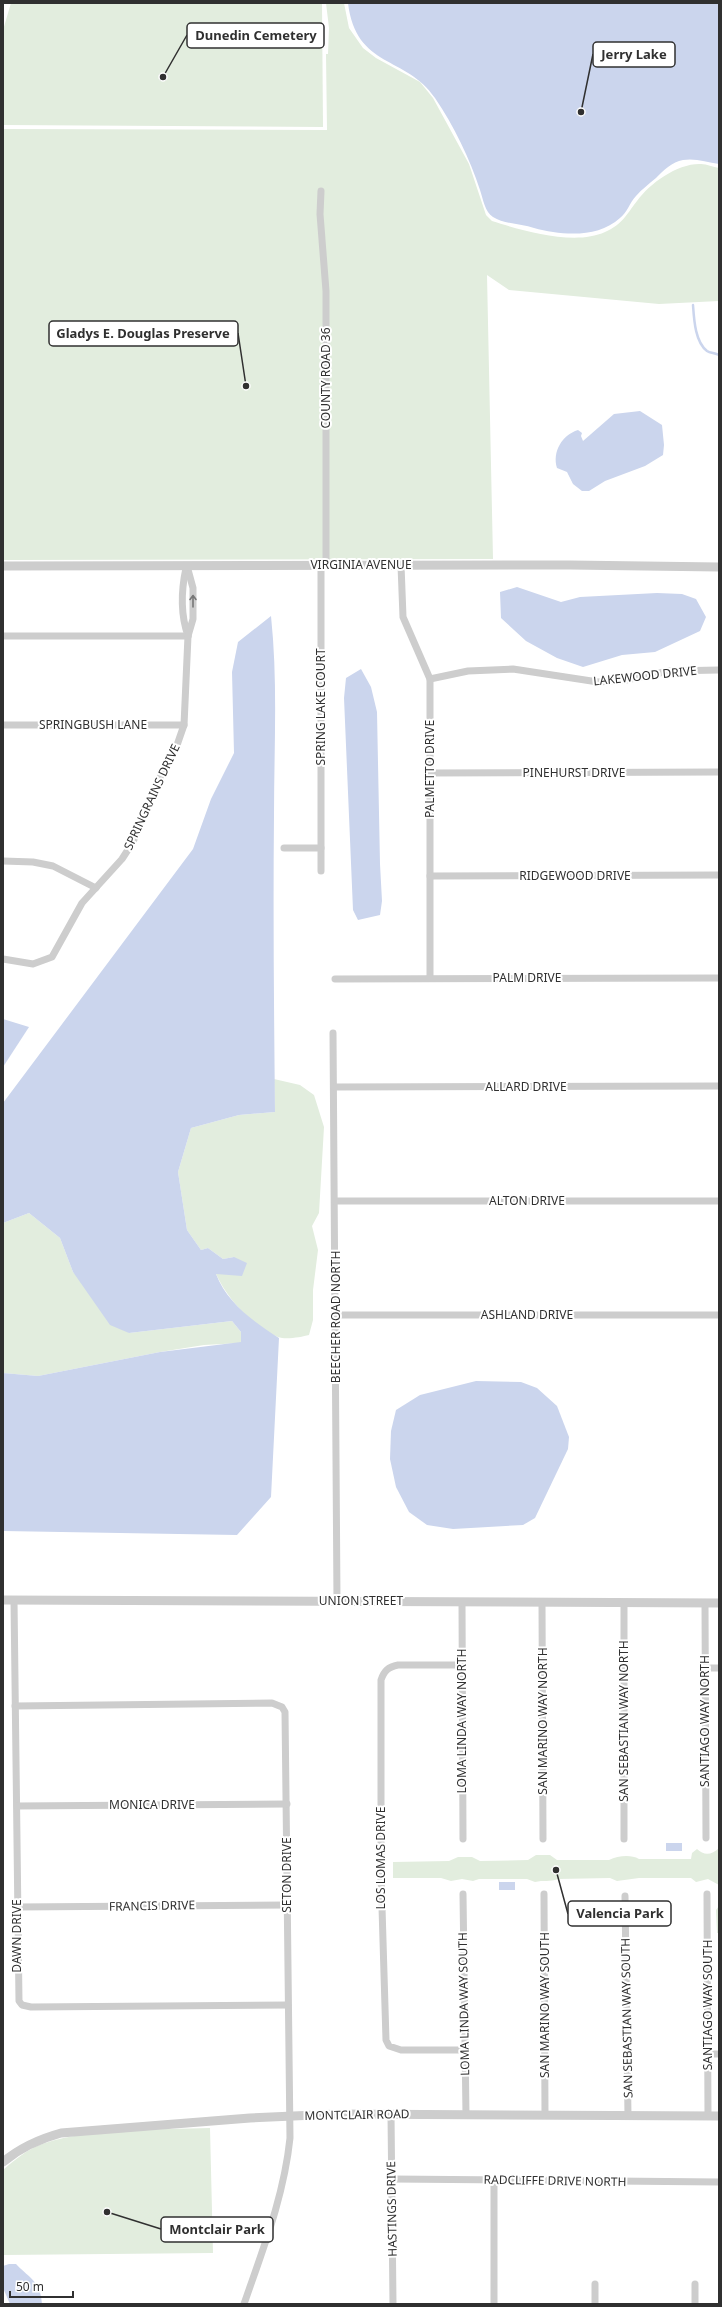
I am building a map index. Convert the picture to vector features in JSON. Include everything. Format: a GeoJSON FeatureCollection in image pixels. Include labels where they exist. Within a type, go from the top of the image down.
{"type":"FeatureCollection","features":[{"type":"Feature","properties":{"kind":"street","name":"COUNTY ROAD 36"},"geometry":{"type":"LineString","coordinates":[[321,191],[320,214],[326,291],[324,566]]}},
{"type":"Feature","properties":{"kind":"street","name":"VIRGINIA AVENUE"},"geometry":{"type":"LineString","coordinates":[[3,566],[401,565],[719,567]]}},
{"type":"Feature","properties":{"kind":"street","name":"PALMETTO DRIVE"},"geometry":{"type":"LineString","coordinates":[[401,565],[403,617],[430,679],[430,978]]}},
{"type":"Feature","properties":{"kind":"street","name":"SPRINGRAINS DRIVE"},"geometry":{"type":"LineString","coordinates":[[187,566],[182,588],[182,619],[188,636]]}},
{"type":"Feature","properties":{"kind":"street","name":"SPRINGRAINS DRIVE"},"geometry":{"type":"LineString","coordinates":[[3,959],[33,964],[52,957],[82,903],[122,859],[132,842],[157,784],[176,748],[184,725],[188,636],[193,619],[193,588],[187,566]]}},
{"type":"Feature","properties":{"kind":"street","name":"SPRING LAKE COURT"},"geometry":{"type":"LineString","coordinates":[[321,871],[324,566]]}},
{"type":"Feature","properties":{"kind":"street"},"geometry":{"type":"LineString","coordinates":[[3,636],[188,636]]}},
{"type":"Feature","properties":{"kind":"street","name":"LAKEWOOD DRIVE"},"geometry":{"type":"LineString","coordinates":[[430,679],[468,671],[513,669],[598,682],[626,680],[669,671],[719,670]]}},
{"type":"Feature","properties":{"kind":"street","name":"SPRINGBUSH LANE"},"geometry":{"type":"LineString","coordinates":[[3,725],[184,725]]}},
{"type":"Feature","properties":{"kind":"street","name":"PINEHURST DRIVE"},"geometry":{"type":"LineString","coordinates":[[429,773],[719,772]]}},
{"type":"Feature","properties":{"kind":"street"},"geometry":{"type":"LineString","coordinates":[[284,848],[321,848]]}},
{"type":"Feature","properties":{"kind":"street"},"geometry":{"type":"LineString","coordinates":[[3,861],[33,862],[53,866],[96,888]]}},
{"type":"Feature","properties":{"kind":"street","name":"RIDGEWOOD DRIVE"},"geometry":{"type":"LineString","coordinates":[[430,876],[719,875]]}},
{"type":"Feature","properties":{"kind":"street","name":"PALM DRIVE"},"geometry":{"type":"LineString","coordinates":[[335,979],[719,978]]}},
{"type":"Feature","properties":{"kind":"street","name":"BEECHER ROAD NORTH"},"geometry":{"type":"LineString","coordinates":[[333,1033],[337,1601]]}},
{"type":"Feature","properties":{"kind":"street","name":"ALLARD DRIVE"},"geometry":{"type":"LineString","coordinates":[[334,1087],[719,1086]]}},
{"type":"Feature","properties":{"kind":"street","name":"ALTON DRIVE"},"geometry":{"type":"LineString","coordinates":[[335,1201],[719,1201]]}},
{"type":"Feature","properties":{"kind":"street","name":"ASHLAND DRIVE"},"geometry":{"type":"LineString","coordinates":[[336,1315],[719,1315]]}},
{"type":"Feature","properties":{"kind":"street","name":"UNION STREET"},"geometry":{"type":"LineString","coordinates":[[3,1600],[719,1603]]}},
{"type":"Feature","properties":{"kind":"street","name":"DAWN DRIVE"},"geometry":{"type":"LineString","coordinates":[[14,1600],[19,2001],[26,2007],[288,2005]]}},
{"type":"Feature","properties":{"kind":"street","name":"LOMA LINDA WAY NORTH"},"geometry":{"type":"LineString","coordinates":[[462,1602],[461,1665],[463,1839]]}},
{"type":"Feature","properties":{"kind":"street","name":"SAN MARINO WAY NORTH"},"geometry":{"type":"LineString","coordinates":[[542,1602],[543,1839]]}},
{"type":"Feature","properties":{"kind":"street","name":"SAN SEBASTIAN WAY NORTH"},"geometry":{"type":"LineString","coordinates":[[624,1603],[624,1840]]}},
{"type":"Feature","properties":{"kind":"street","name":"SANTIAGO WAY NORTH"},"geometry":{"type":"LineString","coordinates":[[705,1603],[706,1838]]}},
{"type":"Feature","properties":{"kind":"street","name":"LOS LOMAS DRIVE"},"geometry":{"type":"LineString","coordinates":[[461,1665],[398,1665],[392,1666],[383,1674],[381,1680],[380,1874],[386,2040],[389,2046],[402,2050],[464,2050]]}},
{"type":"Feature","properties":{"kind":"street"},"geometry":{"type":"LineString","coordinates":[[705,1668],[719,1668]]}},
{"type":"Feature","properties":{"kind":"street","name":"SETON DRIVE"},"geometry":{"type":"LineString","coordinates":[[16,1706],[278,1704],[282,1707],[286,1717],[290,2138],[283,2188],[244,2304]]}},
{"type":"Feature","properties":{"kind":"street","name":"MONICA DRIVE"},"geometry":{"type":"LineString","coordinates":[[17,1806],[287,1804]]}},
{"type":"Feature","properties":{"kind":"street","name":"LOMA LINDA WAY SOUTH"},"geometry":{"type":"LineString","coordinates":[[463,1894],[466,2115]]}},
{"type":"Feature","properties":{"kind":"street","name":"SAN MARINO WAY SOUTH"},"geometry":{"type":"LineString","coordinates":[[544,1894],[546,2115]]}},
{"type":"Feature","properties":{"kind":"street","name":"SANTIAGO WAY SOUTH"},"geometry":{"type":"LineString","coordinates":[[707,1894],[708,2116]]}},
{"type":"Feature","properties":{"kind":"street","name":"SAN SEBASTIAN WAY SOUTH"},"geometry":{"type":"LineString","coordinates":[[625,1896],[628,2116]]}},
{"type":"Feature","properties":{"kind":"street","name":"FRANCIS DRIVE"},"geometry":{"type":"LineString","coordinates":[[17,1907],[287,1905]]}},
{"type":"Feature","properties":{"kind":"street"},"geometry":{"type":"LineString","coordinates":[[708,2054],[719,2054]]}},
{"type":"Feature","properties":{"kind":"street","name":"MONTCLAIR ROAD"},"geometry":{"type":"LineString","coordinates":[[3,2162],[23,2147],[42,2138],[61,2133],[290,2116],[391,2114],[719,2116]]}},
{"type":"Feature","properties":{"kind":"street","name":"HASTINGS DRIVE"},"geometry":{"type":"LineString","coordinates":[[391,2114],[393,2304]]}},
{"type":"Feature","properties":{"kind":"street","name":"RADCLIFFE DRIVE NORTH"},"geometry":{"type":"LineString","coordinates":[[392,2179],[719,2182]]}},
{"type":"Feature","properties":{"kind":"street"},"geometry":{"type":"LineString","coordinates":[[494,2180],[494,2304]]}},
{"type":"Feature","properties":{"kind":"street"},"geometry":{"type":"LineString","coordinates":[[595,2284],[595,2304]]}},
{"type":"Feature","properties":{"kind":"street"},"geometry":{"type":"LineString","coordinates":[[695,2284],[695,2304]]}},
{"type":"Feature","properties":{"kind":"green space"},"geometry":{"type":"Polygon","coordinates":[[[11,3],[322,3],[323,127],[3,125],[3,30],[11,3]]]}},
{"type":"Feature","properties":{"kind":"green space"},"geometry":{"type":"Polygon","coordinates":[[[326,3],[344,3],[349,28],[363,48],[376,58],[420,82],[433,98],[469,164],[486,215],[492,221],[549,236],[579,238],[593,236],[616,226],[624,219],[649,187],[665,175],[683,167],[692,165],[706,164],[719,168],[719,301],[659,304],[509,290],[487,275],[493,559],[3,560],[3,129],[327,130],[326,54],[328,54],[329,28],[326,3]]]}},
{"type":"Feature","properties":{"kind":"green space"},"geometry":{"type":"Polygon","coordinates":[[[274,1079],[300,1085],[314,1095],[324,1127],[319,1213],[312,1226],[318,1250],[313,1290],[313,1320],[309,1335],[289,1338],[278,1337],[259,1326],[241,1311],[227,1293],[216,1274],[234,1257],[223,1259],[208,1248],[201,1250],[187,1230],[178,1172],[191,1128],[239,1115],[275,1112],[274,1079]]]}},
{"type":"Feature","properties":{"kind":"green space"},"geometry":{"type":"Polygon","coordinates":[[[29,1213],[60,1238],[73,1272],[129,1333],[232,1321],[241,1332],[241,1343],[204,1345],[160,1352],[38,1376],[3,1373],[3,1223],[29,1213]]]}},
{"type":"Feature","properties":{"kind":"green space"},"geometry":{"type":"Polygon","coordinates":[[[719,1848],[719,1885],[708,1879],[696,1882],[691,1878],[639,1878],[617,1881],[610,1878],[558,1879],[535,1882],[527,1879],[479,1879],[473,1881],[462,1879],[451,1881],[441,1878],[393,1878],[393,1862],[449,1861],[458,1857],[472,1857],[480,1861],[528,1860],[536,1855],[550,1855],[557,1860],[609,1860],[616,1857],[628,1856],[639,1859],[691,1859],[692,1853],[697,1849],[702,1853],[708,1854],[719,1848]]]}},
{"type":"Feature","properties":{"kind":"green space"},"geometry":{"type":"Polygon","coordinates":[[[719,1906],[719,1933],[717,1933],[716,1910],[719,1906]]]}},
{"type":"Feature","properties":{"kind":"green space"},"geometry":{"type":"Polygon","coordinates":[[[210,2128],[213,2253],[3,2255],[3,2170],[26,2152],[35,2147],[53,2141],[97,2133],[210,2128]]]}},
{"type":"Feature","properties":{"kind":"water"},"geometry":{"type":"Polygon","coordinates":[[[348,3],[719,3],[719,164],[701,160],[683,160],[672,164],[638,193],[620,218],[611,225],[590,232],[578,234],[556,232],[508,223],[497,219],[490,215],[486,209],[476,178],[455,131],[435,98],[423,84],[410,74],[371,51],[361,40],[353,24],[348,3]]]}},
{"type":"Feature","properties":{"kind":"water"},"geometry":{"type":"Polygon","coordinates":[[[640,411],[662,425],[664,445],[663,455],[645,466],[605,481],[589,491],[582,491],[573,484],[567,472],[557,468],[557,450],[563,440],[572,432],[578,430],[582,433],[581,436],[583,441],[614,414],[640,411]]]}},
{"type":"Feature","properties":{"kind":"water"},"geometry":{"type":"Polygon","coordinates":[[[517,587],[561,602],[580,597],[657,593],[682,594],[696,599],[706,617],[700,631],[655,652],[622,655],[583,667],[557,658],[526,641],[501,618],[500,592],[517,587]]]}},
{"type":"Feature","properties":{"kind":"water"},"geometry":{"type":"Polygon","coordinates":[[[271,616],[275,691],[275,1112],[239,1115],[191,1128],[178,1172],[187,1230],[201,1250],[208,1248],[223,1259],[234,1257],[247,1263],[242,1276],[216,1274],[227,1294],[234,1303],[260,1325],[279,1338],[271,1497],[237,1535],[3,1531],[3,1373],[38,1376],[160,1352],[241,1342],[241,1332],[232,1321],[129,1333],[110,1325],[73,1272],[60,1238],[29,1213],[3,1223],[3,1103],[193,849],[211,799],[234,753],[232,672],[238,642],[271,616]]]}},
{"type":"Feature","properties":{"kind":"water"},"geometry":{"type":"Polygon","coordinates":[[[361,669],[371,687],[377,712],[382,901],[380,915],[358,920],[353,910],[344,698],[346,678],[361,669]]]}},
{"type":"Feature","properties":{"kind":"water"},"geometry":{"type":"Polygon","coordinates":[[[3,1019],[29,1027],[3,1067],[3,1019]]]}},
{"type":"Feature","properties":{"kind":"water"},"geometry":{"type":"Polygon","coordinates":[[[476,1381],[521,1382],[537,1388],[557,1406],[569,1437],[568,1449],[535,1518],[523,1525],[453,1529],[427,1525],[409,1512],[396,1487],[390,1459],[391,1431],[396,1410],[420,1395],[476,1381]]]}},
{"type":"Feature","properties":{"kind":"water"},"geometry":{"type":"Polygon","coordinates":[[[666,1843],[682,1843],[682,1851],[666,1851],[666,1843]]]}},
{"type":"Feature","properties":{"kind":"water"},"geometry":{"type":"Polygon","coordinates":[[[499,1882],[515,1882],[515,1890],[499,1890],[499,1882]]]}},
{"type":"Feature","properties":{"kind":"water"},"geometry":{"type":"Polygon","coordinates":[[[16,2264],[34,2281],[39,2290],[42,2304],[10,2304],[3,2288],[3,2266],[16,2264]]]}},
{"type":"Feature","properties":{"kind":"waterway"},"geometry":{"type":"LineString","coordinates":[[693,305],[696,330],[700,342],[707,351],[719,355]]}},
{"type":"Feature","properties":{"kind":"place","name":"Dunedin Cemetery"},"geometry":{"type":"Point","coordinates":[163,77]}},
{"type":"Feature","properties":{"kind":"place","name":"Jerry Lake"},"geometry":{"type":"Point","coordinates":[581,112]}},
{"type":"Feature","properties":{"kind":"place","name":"Gladys E. Douglas Preserve"},"geometry":{"type":"Point","coordinates":[246,386]}},
{"type":"Feature","properties":{"kind":"place","name":"Valencia Park"},"geometry":{"type":"Point","coordinates":[556,1870]}},
{"type":"Feature","properties":{"kind":"place","name":"Montclair Park"},"geometry":{"type":"Point","coordinates":[107,2212]}}]}
